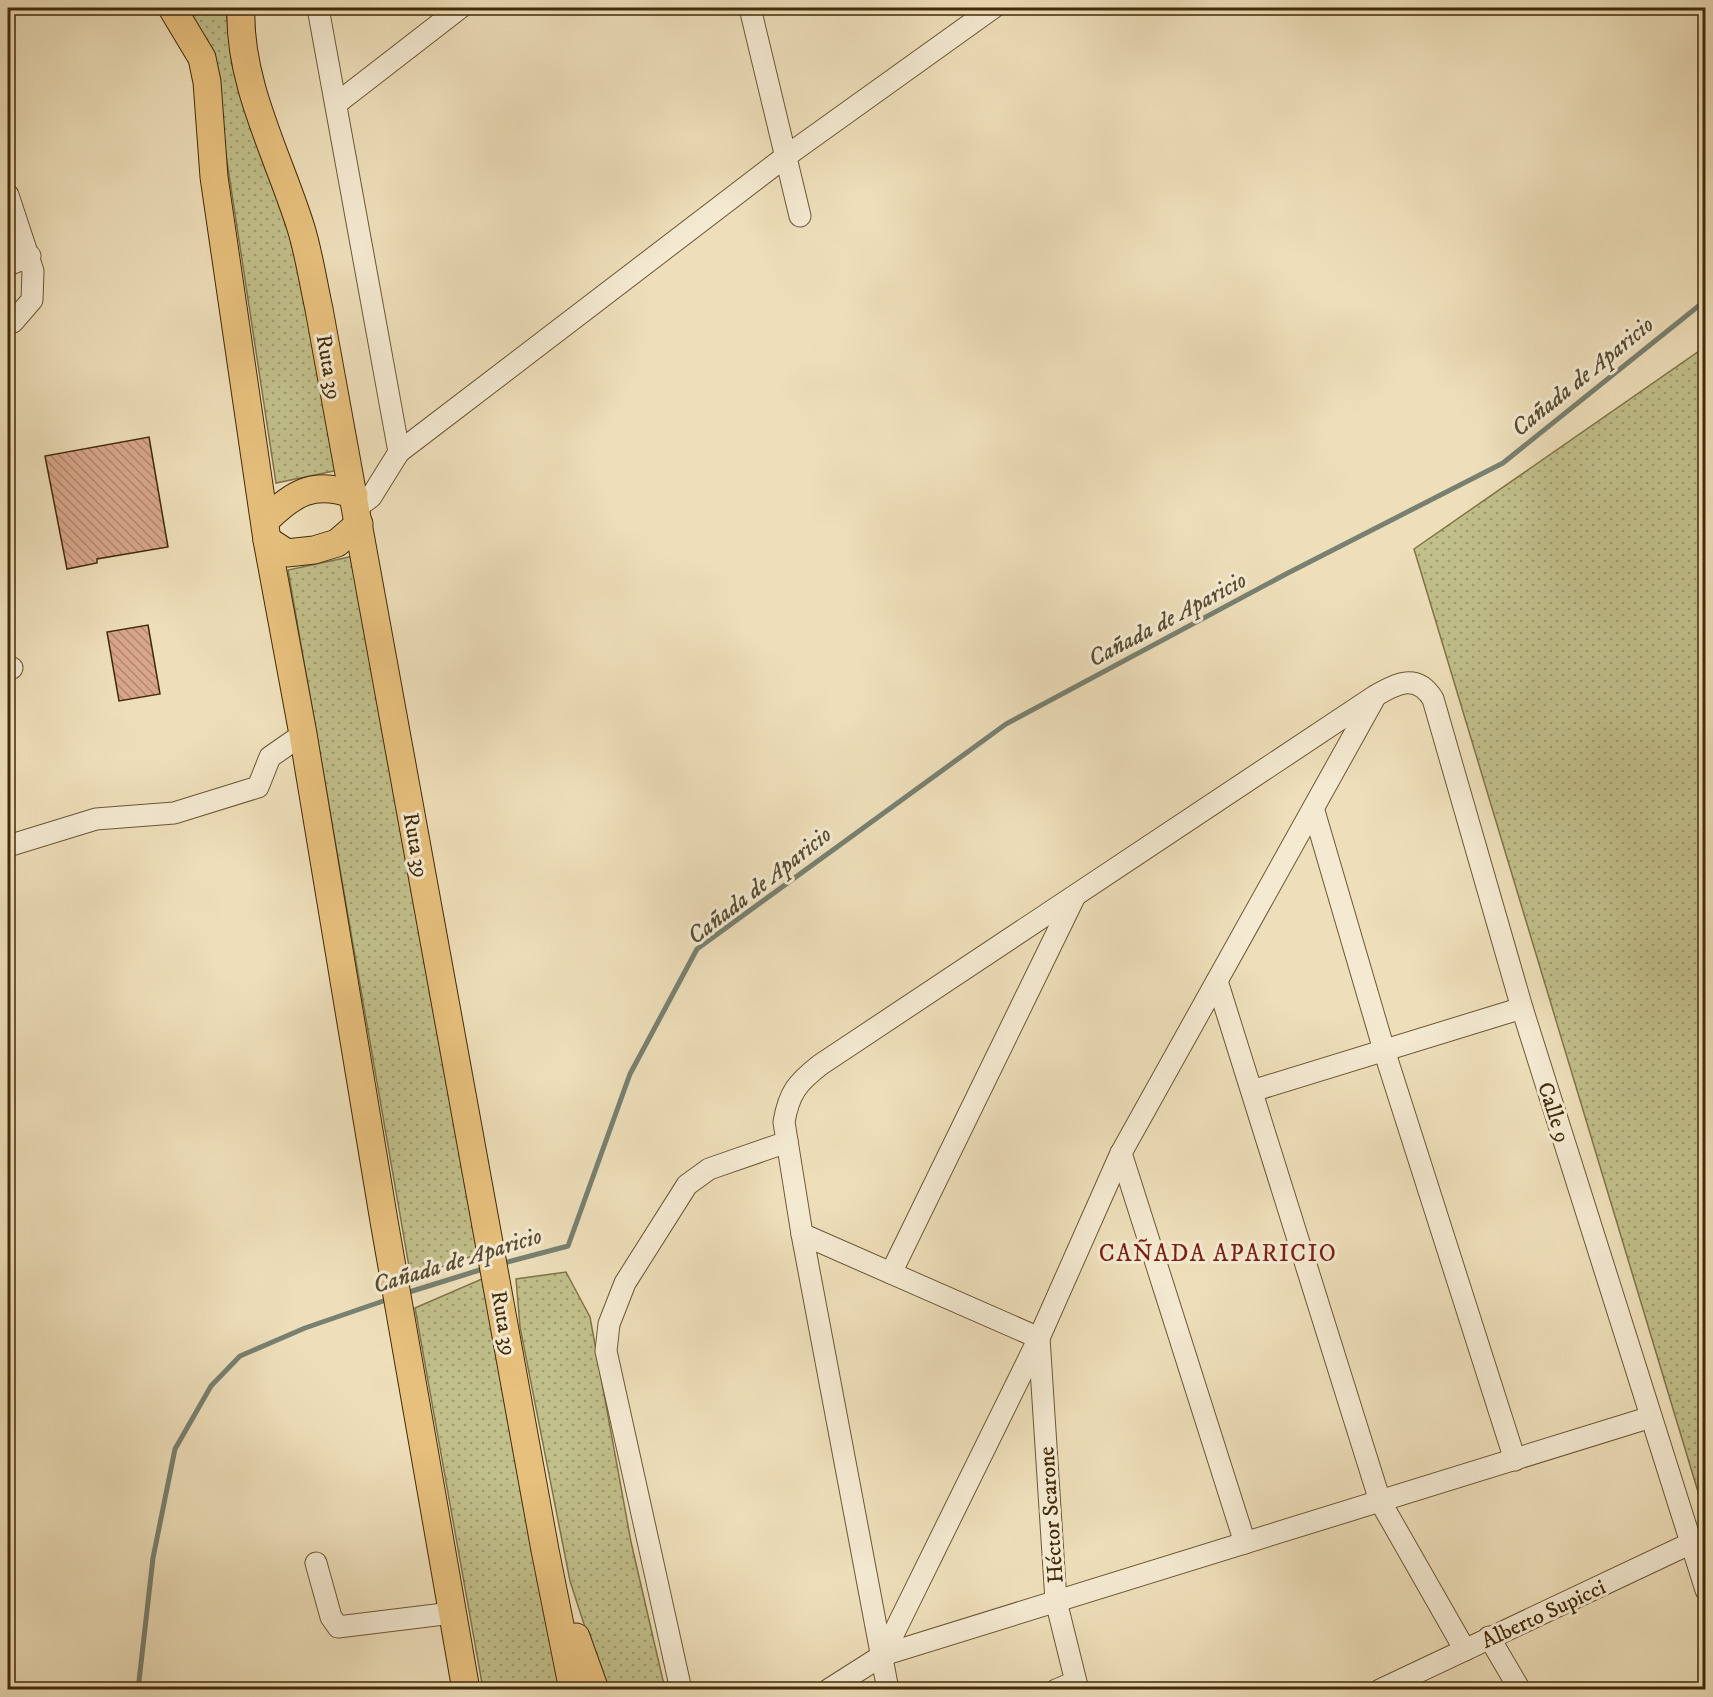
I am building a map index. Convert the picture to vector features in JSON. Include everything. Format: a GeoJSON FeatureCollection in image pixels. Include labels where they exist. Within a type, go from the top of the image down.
{"type":"FeatureCollection","features":[{"type":"Feature","properties":{"kind":"main road"},"geometry":{"type":"LineString","coordinates":[[172,8],[202,58],[207,82],[214,177],[266,530],[466,1689]]}},
{"type":"Feature","properties":{"kind":"main road","name":"Ruta 39"},"geometry":{"type":"LineString","coordinates":[[241,8],[240,34],[246,65],[302,230],[356,509],[545,1550],[573,1689]]}},
{"type":"Feature","properties":{"kind":"main road"},"geometry":{"type":"LineString","coordinates":[[333,487],[356,509],[337,543],[314,550],[287,553],[266,530],[286,500],[308,490],[333,487]]}},
{"type":"Feature","properties":{"kind":"main road"},"geometry":{"type":"LineString","coordinates":[[545,1550],[595,1689]]}},
{"type":"Feature","properties":{"kind":"street"},"geometry":{"type":"LineString","coordinates":[[318,8],[399,452]]}},
{"type":"Feature","properties":{"kind":"street"},"geometry":{"type":"LineString","coordinates":[[336,104],[460,8]]}},
{"type":"Feature","properties":{"kind":"street"},"geometry":{"type":"LineString","coordinates":[[750,8],[800,216]]}},
{"type":"Feature","properties":{"kind":"street"},"geometry":{"type":"LineString","coordinates":[[356,509],[371,497],[399,452],[971,15],[993,8]]}},
{"type":"Feature","properties":{"kind":"street"},"geometry":{"type":"LineString","coordinates":[[8,195],[30,256],[33,272],[32,300],[13,322],[8,324]]}},
{"type":"Feature","properties":{"kind":"street"},"geometry":{"type":"LineString","coordinates":[[8,265],[30,256]]}},
{"type":"Feature","properties":{"kind":"street","name":"Calle 9"},"geometry":{"type":"LineString","coordinates":[[1376,696],[1399,683],[1417,683],[1426,689],[1433,699],[1522,1008],[1651,1417],[1698,1540],[1706,1590]]}},
{"type":"Feature","properties":{"kind":"street"},"geometry":{"type":"LineString","coordinates":[[883,1655],[1039,1338],[1121,1153],[1314,811],[1376,696]]}},
{"type":"Feature","properties":{"kind":"street"},"geometry":{"type":"LineString","coordinates":[[888,1689],[802,1234],[784,1122],[787,1103],[799,1081],[1376,696]]}},
{"type":"Feature","properties":{"kind":"street"},"geometry":{"type":"LineString","coordinates":[[8,846],[96,819],[174,813],[258,787],[270,757],[303,734]]}},
{"type":"Feature","properties":{"kind":"street"},"geometry":{"type":"LineString","coordinates":[[1314,811],[1384,1050],[1515,1460]]}},
{"type":"Feature","properties":{"kind":"street"},"geometry":{"type":"LineString","coordinates":[[891,1273],[1075,896]]}},
{"type":"Feature","properties":{"kind":"street"},"geometry":{"type":"LineString","coordinates":[[1217,981],[1380,1501],[1465,1650]]}},
{"type":"Feature","properties":{"kind":"street"},"geometry":{"type":"LineString","coordinates":[[1252,1091],[1522,1008]]}},
{"type":"Feature","properties":{"kind":"street"},"geometry":{"type":"LineString","coordinates":[[681,1689],[606,1351],[609,1324],[625,1282],[687,1185],[709,1169],[787,1142]]}},
{"type":"Feature","properties":{"kind":"street"},"geometry":{"type":"LineString","coordinates":[[1121,1153],[1245,1542]]}},
{"type":"Feature","properties":{"kind":"street"},"geometry":{"type":"LineString","coordinates":[[802,1234],[1039,1338]]}},
{"type":"Feature","properties":{"kind":"street","name":"Héctor Scarone"},"geometry":{"type":"LineString","coordinates":[[1039,1338],[1056,1601],[1070,1687]]}},
{"type":"Feature","properties":{"kind":"street"},"geometry":{"type":"LineString","coordinates":[[828,1689],[883,1655],[1651,1417]]}},
{"type":"Feature","properties":{"kind":"street","name":"Alberto Supicci"},"geometry":{"type":"LineString","coordinates":[[1380,1689],[1698,1540]]}},
{"type":"Feature","properties":{"kind":"street"},"geometry":{"type":"LineString","coordinates":[[316,1563],[331,1617],[338,1627],[452,1613]]}},
{"type":"Feature","properties":{"kind":"street"},"geometry":{"type":"LineString","coordinates":[[1489,1637],[1520,1689]]}},
{"type":"Feature","properties":{"kind":"shaded area"},"geometry":{"type":"Polygon","coordinates":[[[226,8],[232,65],[289,234],[308,310],[339,470],[276,483],[221,122],[216,67],[190,10],[226,8]]]}},
{"type":"Feature","properties":{"kind":"shaded area"},"geometry":{"type":"Polygon","coordinates":[[[1705,347],[1705,1515],[1414,549],[1705,347]]]}},
{"type":"Feature","properties":{"kind":"shaded area"},"geometry":{"type":"Polygon","coordinates":[[[354,556],[478,1254],[411,1278],[288,570],[354,556]]]}},
{"type":"Feature","properties":{"kind":"shaded area"},"geometry":{"type":"Polygon","coordinates":[[[566,1272],[590,1317],[631,1542],[665,1689],[605,1689],[570,1581],[520,1327],[516,1279],[566,1272]]]}},
{"type":"Feature","properties":{"kind":"shaded area"},"geometry":{"type":"Polygon","coordinates":[[[484,1278],[564,1689],[483,1689],[415,1308],[484,1278]]]}},
{"type":"Feature","properties":{"kind":"building"},"geometry":{"type":"Polygon","coordinates":[[[149,437],[168,547],[97,559],[97,563],[67,569],[45,456],[149,437]]]}},
{"type":"Feature","properties":{"kind":"building"},"geometry":{"type":"Polygon","coordinates":[[[148,625],[160,694],[119,701],[107,632],[148,625]]]}},
{"type":"Feature","properties":{"kind":"waterway","name":"Cañada de Aparicio"},"geometry":{"type":"LineString","coordinates":[[500,1264],[568,1246],[630,1074],[697,949],[1006,724],[1286,574],[1503,463],[1706,300]]}},
{"type":"Feature","properties":{"kind":"waterway","name":"Cañada de Aparicio"},"geometry":{"type":"LineString","coordinates":[[406,1293],[486,1268]]}},
{"type":"Feature","properties":{"kind":"waterway","name":"Cañada de Aparicio"},"geometry":{"type":"LineString","coordinates":[[138,1690],[153,1558],[175,1449],[211,1386],[240,1356],[305,1328],[389,1299]]}},
{"type":"Feature","properties":{"kind":"district","name":"CAÑADA APARICIO"},"geometry":{"type":"Point","coordinates":[1218,1253]}}]}
